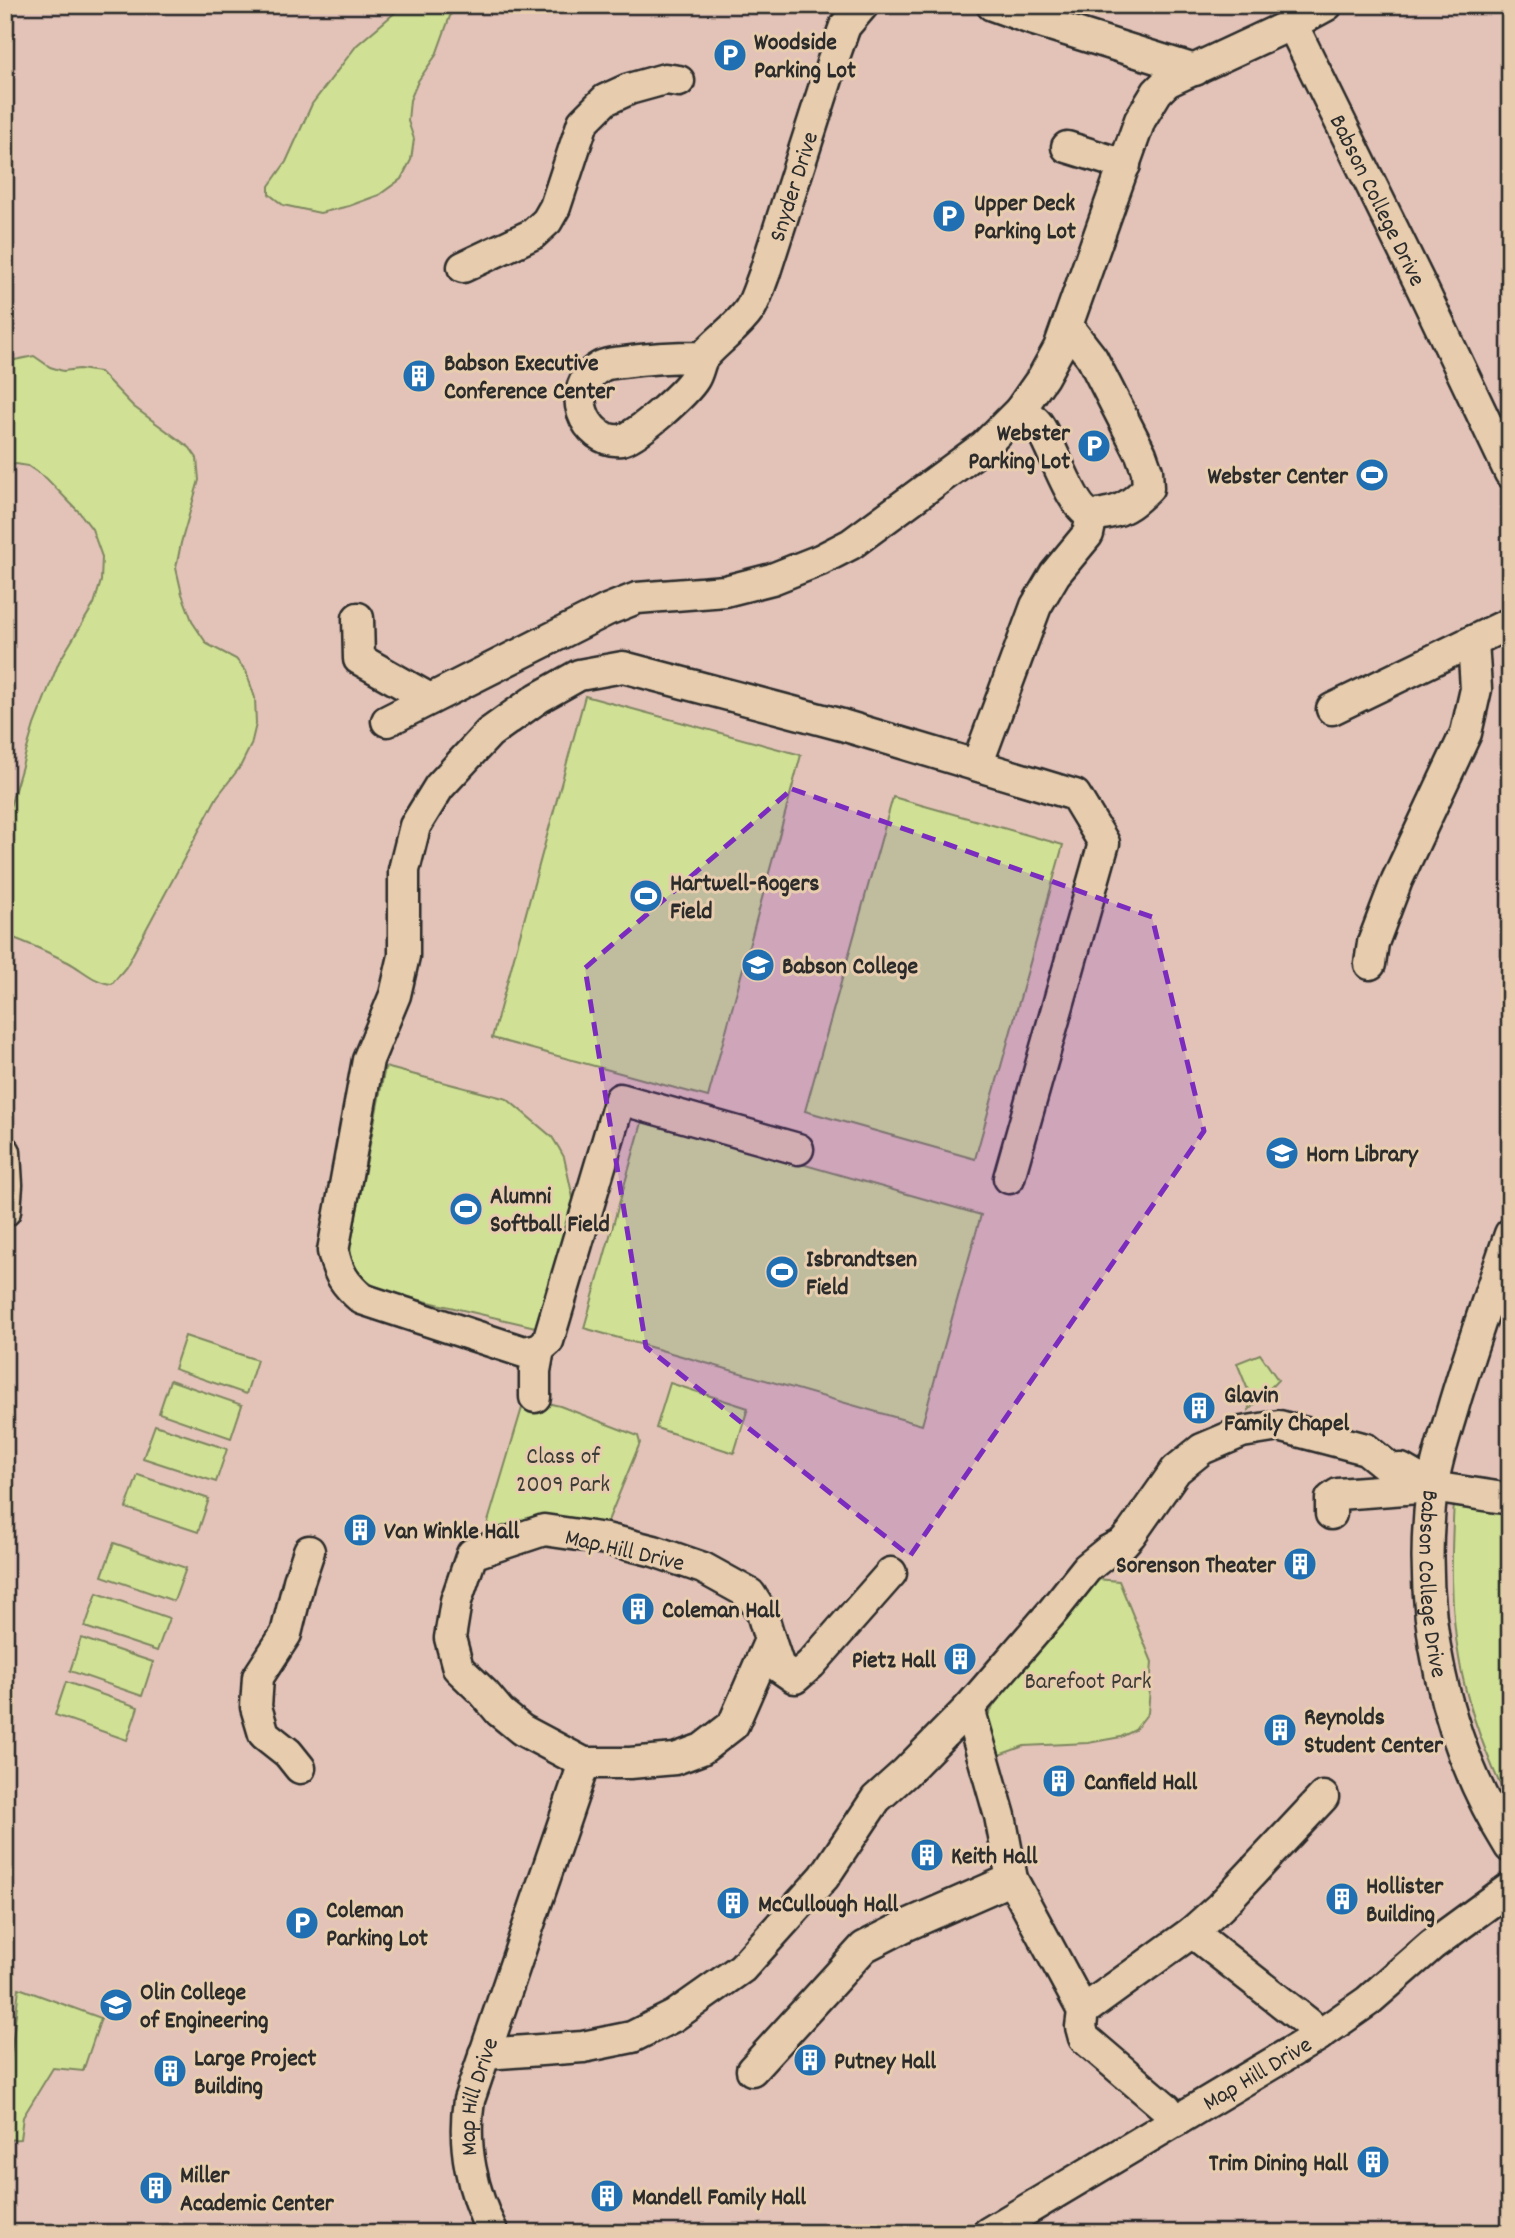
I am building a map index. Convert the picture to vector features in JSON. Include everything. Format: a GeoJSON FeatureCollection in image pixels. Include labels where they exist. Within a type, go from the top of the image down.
{"type":"FeatureCollection","features":[{"type":"Feature","properties":{"kind":"street","name":"Snyder Drive"},"geometry":{"type":"LineString","coordinates":[[703,356],[728,335],[750,309],[764,275],[845,26],[863,5]]}},
{"type":"Feature","properties":{"kind":"street"},"geometry":{"type":"LineString","coordinates":[[992,5],[1195,70]]}},
{"type":"Feature","properties":{"kind":"street"},"geometry":{"type":"LineString","coordinates":[[387,720],[607,610],[637,598],[725,591],[772,579],[820,560],[865,535],[984,446],[1020,410],[1059,348],[1140,120],[1157,92],[1167,82],[1292,24],[1326,5]]}},
{"type":"Feature","properties":{"kind":"street","name":"Babson College Drive"},"geometry":{"type":"LineString","coordinates":[[1292,24],[1510,473]]}},
{"type":"Feature","properties":{"kind":"street"},"geometry":{"type":"LineString","coordinates":[[463,267],[533,234],[547,221],[555,207],[583,122],[605,100],[629,89],[665,79],[679,81]]}},
{"type":"Feature","properties":{"kind":"street"},"geometry":{"type":"LineString","coordinates":[[1067,148],[1125,165]]}},
{"type":"Feature","properties":{"kind":"street"},"geometry":{"type":"LineString","coordinates":[[1020,410],[1037,424],[1081,507],[1092,515],[1119,511],[1136,500],[1147,488],[1149,480],[1141,454],[1092,358],[1068,327]]}},
{"type":"Feature","properties":{"kind":"street"},"geometry":{"type":"LineString","coordinates":[[977,765],[1036,606],[1055,574],[1083,542],[1092,515]]}},
{"type":"Feature","properties":{"kind":"street"},"geometry":{"type":"LineString","coordinates":[[358,618],[359,659],[430,699]]}},
{"type":"Feature","properties":{"kind":"street"},"geometry":{"type":"LineString","coordinates":[[1332,709],[1510,623]]}},
{"type":"Feature","properties":{"kind":"street"},"geometry":{"type":"LineString","coordinates":[[1370,964],[1373,943],[1396,880],[1466,733],[1476,689],[1473,640]]}},
{"type":"Feature","properties":{"kind":"street"},"geometry":{"type":"LineString","coordinates":[[798,1149],[620,1099],[548,1340],[539,1349],[524,1352],[362,1300],[346,1284],[336,1268],[332,1251],[368,1060],[395,995],[404,956],[404,870],[415,826],[439,787],[489,733],[538,698],[579,675],[623,667],[842,725],[1075,795],[1104,843],[1009,1178]]}},
{"type":"Feature","properties":{"kind":"street"},"geometry":{"type":"LineString","coordinates":[[5,1152],[5,1211]]}},
{"type":"Feature","properties":{"kind":"street","name":"Babson College Drive"},"geometry":{"type":"LineString","coordinates":[[1510,1234],[1444,1439],[1433,1487],[1428,1556],[1430,1614],[1453,1727],[1474,1777],[1510,1847]]}},
{"type":"Feature","properties":{"kind":"street"},"geometry":{"type":"LineString","coordinates":[[535,1397],[539,1349]]}},
{"type":"Feature","properties":{"kind":"street"},"geometry":{"type":"LineString","coordinates":[[484,2054],[583,2047],[632,2037],[674,2016],[742,1968],[824,1877],[876,1799],[969,1707],[1087,1568],[1131,1534],[1176,1470],[1202,1449],[1242,1432],[1279,1426],[1366,1449],[1392,1470],[1401,1469],[1433,1487]]}},
{"type":"Feature","properties":{"kind":"street"},"geometry":{"type":"LineString","coordinates":[[1331,1514],[1331,1499],[1338,1494],[1433,1487],[1510,1499]]}},
{"type":"Feature","properties":{"kind":"street","name":"Map Hill Drive"},"geometry":{"type":"LineString","coordinates":[[544,1530],[606,1539],[654,1551],[703,1568],[750,1594],[762,1613],[770,1640],[733,1725],[702,1749],[675,1759],[584,1763],[543,1743],[511,1722],[458,1668],[450,1638],[456,1601],[472,1554],[544,1530]]}},
{"type":"Feature","properties":{"kind":"street"},"geometry":{"type":"LineString","coordinates":[[300,1768],[264,1734],[256,1707],[258,1676],[286,1634],[309,1551]]}},
{"type":"Feature","properties":{"kind":"street"},"geometry":{"type":"LineString","coordinates":[[770,1640],[779,1667],[794,1678],[811,1664],[891,1573]]}},
{"type":"Feature","properties":{"kind":"street"},"geometry":{"type":"LineString","coordinates":[[969,1707],[1000,1816],[1012,1879],[1083,2011],[1081,2027],[1084,2038],[1166,2108],[1176,2121]]}},
{"type":"Feature","properties":{"kind":"street","name":"Map Hill Drive"},"geometry":{"type":"LineString","coordinates":[[493,2233],[479,2200],[471,2169],[466,2141],[469,2100],[584,1763]]}},
{"type":"Feature","properties":{"kind":"street"},"geometry":{"type":"LineString","coordinates":[[1083,2011],[1192,1932],[1220,1908],[1322,1797]]}},
{"type":"Feature","properties":{"kind":"street"},"geometry":{"type":"LineString","coordinates":[[752,2070],[864,1947],[1012,1879]]}},
{"type":"Feature","properties":{"kind":"street","name":"Map Hill Drive"},"geometry":{"type":"LineString","coordinates":[[988,2233],[1318,2036],[1368,2001],[1432,1945],[1510,1888]]}},
{"type":"Feature","properties":{"kind":"street"},"geometry":{"type":"LineString","coordinates":[[1192,1932],[1308,2023],[1318,2036]]}},
{"type":"Feature","properties":{"kind":"highlighted area"},"geometry":{"type":"Polygon","coordinates":[[[792,789],[1152,917],[1204,1131],[910,1556],[646,1347],[585,968],[792,789]]]}},
{"type":"Feature","properties":{"kind":"shaded area","name":"Babson College"},"geometry":{"type":"Polygon","coordinates":[[[5,5],[1510,5],[1510,2233],[5,2233],[5,5]]]}},
{"type":"Feature","properties":{"kind":"green space"},"geometry":{"type":"Polygon","coordinates":[[[404,5],[454,5],[436,55],[418,81],[410,100],[408,121],[414,139],[411,160],[401,179],[379,195],[320,213],[283,205],[269,194],[269,186],[286,162],[312,104],[357,45],[404,5]]]}},
{"type":"Feature","properties":{"kind":"green space"},"geometry":{"type":"Polygon","coordinates":[[[34,356],[50,367],[63,371],[79,369],[100,372],[134,407],[190,448],[197,458],[199,480],[176,568],[182,594],[193,623],[207,644],[236,659],[246,671],[255,698],[256,724],[251,745],[240,767],[217,797],[126,967],[112,984],[89,976],[68,962],[5,935],[5,824],[34,725],[59,662],[94,604],[101,581],[102,557],[92,529],[79,512],[46,478],[28,466],[5,465],[5,366],[10,361],[34,356]]]}},
{"type":"Feature","properties":{"kind":"green space","name":"Hartwell-Rogers Field"},"geometry":{"type":"Polygon","coordinates":[[[585,696],[801,755],[708,1097],[492,1038],[585,696]]]}},
{"type":"Feature","properties":{"kind":"green space"},"geometry":{"type":"Polygon","coordinates":[[[893,797],[1063,845],[975,1159],[805,1111],[893,797]]]}},
{"type":"Feature","properties":{"kind":"green space","name":"Alumni Softball Field"},"geometry":{"type":"Polygon","coordinates":[[[385,1067],[507,1099],[552,1137],[559,1148],[564,1157],[573,1198],[575,1221],[544,1329],[386,1292],[372,1285],[357,1269],[350,1247],[385,1067]]]}},
{"type":"Feature","properties":{"kind":"green space","name":"Isbrandtsen Field"},"geometry":{"type":"Polygon","coordinates":[[[643,1119],[981,1215],[922,1425],[584,1328],[643,1119]]]}},
{"type":"Feature","properties":{"kind":"green space"},"geometry":{"type":"Polygon","coordinates":[[[185,1336],[257,1360],[246,1394],[174,1369],[185,1336]]]}},
{"type":"Feature","properties":{"kind":"green space"},"geometry":{"type":"Polygon","coordinates":[[[1260,1354],[1278,1380],[1249,1410],[1248,1390],[1237,1363],[1260,1354]]]}},
{"type":"Feature","properties":{"kind":"green space"},"geometry":{"type":"Polygon","coordinates":[[[170,1380],[242,1405],[231,1438],[159,1413],[170,1380]]]}},
{"type":"Feature","properties":{"kind":"green space"},"geometry":{"type":"Polygon","coordinates":[[[670,1383],[748,1408],[734,1453],[656,1428],[670,1383]]]}},
{"type":"Feature","properties":{"kind":"green space","name":"Class of 2009 Park"},"geometry":{"type":"Polygon","coordinates":[[[525,1398],[560,1406],[638,1436],[640,1443],[603,1533],[481,1545],[525,1398]]]}},
{"type":"Feature","properties":{"kind":"green space"},"geometry":{"type":"Polygon","coordinates":[[[155,1425],[227,1449],[216,1482],[143,1458],[155,1425]]]}},
{"type":"Feature","properties":{"kind":"green space"},"geometry":{"type":"Polygon","coordinates":[[[138,1475],[209,1499],[198,1532],[126,1508],[138,1475]]]}},
{"type":"Feature","properties":{"kind":"green space"},"geometry":{"type":"Polygon","coordinates":[[[1454,1502],[1508,1510],[1510,1517],[1510,1806],[1479,1734],[1459,1658],[1452,1580],[1454,1502]]]}},
{"type":"Feature","properties":{"kind":"green space"},"geometry":{"type":"Polygon","coordinates":[[[114,1543],[186,1568],[174,1601],[102,1576],[114,1543]]]}},
{"type":"Feature","properties":{"kind":"green space","name":"Barefoot Park"},"geometry":{"type":"Polygon","coordinates":[[[1096,1579],[1119,1581],[1152,1662],[1148,1713],[1135,1730],[1121,1737],[1088,1743],[1024,1746],[999,1755],[984,1722],[1019,1663],[1096,1579]]]}},
{"type":"Feature","properties":{"kind":"green space"},"geometry":{"type":"Polygon","coordinates":[[[97,1593],[169,1618],[157,1651],[85,1627],[97,1593]]]}},
{"type":"Feature","properties":{"kind":"green space"},"geometry":{"type":"Polygon","coordinates":[[[81,1638],[153,1662],[142,1696],[70,1671],[81,1638]]]}},
{"type":"Feature","properties":{"kind":"green space"},"geometry":{"type":"Polygon","coordinates":[[[66,1682],[138,1707],[127,1740],[55,1715],[66,1682]]]}},
{"type":"Feature","properties":{"kind":"green space"},"geometry":{"type":"Polygon","coordinates":[[[19,1988],[101,2018],[83,2071],[53,2068],[23,2117],[20,2139],[5,2140],[5,2105],[19,1988]]]}},
{"type":"Feature","properties":{"kind":"place","name":"Woodside Parking Lot"},"geometry":{"type":"Point","coordinates":[730,55]}},
{"type":"Feature","properties":{"kind":"place","name":"Upper Deck Parking Lot"},"geometry":{"type":"Point","coordinates":[949,216]}},
{"type":"Feature","properties":{"kind":"place","name":"Babson Executive Conference Center"},"geometry":{"type":"Point","coordinates":[419,376]}},
{"type":"Feature","properties":{"kind":"place","name":"Webster Parking Lot"},"geometry":{"type":"Point","coordinates":[1094,446]}},
{"type":"Feature","properties":{"kind":"place","name":"Webster Center"},"geometry":{"type":"Point","coordinates":[1372,475]}},
{"type":"Feature","properties":{"kind":"place","name":"Hartwell-Rogers Field"},"geometry":{"type":"Point","coordinates":[646,896]}},
{"type":"Feature","properties":{"kind":"place","name":"Babson College"},"geometry":{"type":"Point","coordinates":[758,965]}},
{"type":"Feature","properties":{"kind":"place","name":"Horn Library"},"geometry":{"type":"Point","coordinates":[1282,1153]}},
{"type":"Feature","properties":{"kind":"place","name":"Alumni Softball Field"},"geometry":{"type":"Point","coordinates":[466,1209]}},
{"type":"Feature","properties":{"kind":"place","name":"Isbrandtsen Field"},"geometry":{"type":"Point","coordinates":[782,1272]}},
{"type":"Feature","properties":{"kind":"place","name":"Glavin Family Chapel"},"geometry":{"type":"Point","coordinates":[1199,1408]}},
{"type":"Feature","properties":{"kind":"place","name":"Van Winkle Hall"},"geometry":{"type":"Point","coordinates":[360,1530]}},
{"type":"Feature","properties":{"kind":"place","name":"Sorenson Theater"},"geometry":{"type":"Point","coordinates":[1300,1564]}},
{"type":"Feature","properties":{"kind":"place","name":"Coleman Hall"},"geometry":{"type":"Point","coordinates":[638,1609]}},
{"type":"Feature","properties":{"kind":"place","name":"Pietz Hall"},"geometry":{"type":"Point","coordinates":[960,1659]}},
{"type":"Feature","properties":{"kind":"place","name":"Reynolds Student Center"},"geometry":{"type":"Point","coordinates":[1280,1730]}},
{"type":"Feature","properties":{"kind":"place","name":"Canfield Hall"},"geometry":{"type":"Point","coordinates":[1059,1781]}},
{"type":"Feature","properties":{"kind":"place","name":"Keith Hall"},"geometry":{"type":"Point","coordinates":[927,1855]}},
{"type":"Feature","properties":{"kind":"place","name":"Hollister Building"},"geometry":{"type":"Point","coordinates":[1342,1899]}},
{"type":"Feature","properties":{"kind":"place","name":"McCullough Hall"},"geometry":{"type":"Point","coordinates":[733,1903]}},
{"type":"Feature","properties":{"kind":"place","name":"Coleman Parking Lot"},"geometry":{"type":"Point","coordinates":[302,1923]}},
{"type":"Feature","properties":{"kind":"place","name":"Olin College of Engineering"},"geometry":{"type":"Point","coordinates":[116,2005]}},
{"type":"Feature","properties":{"kind":"place","name":"Putney Hall"},"geometry":{"type":"Point","coordinates":[810,2060]}},
{"type":"Feature","properties":{"kind":"place","name":"Large Project Building"},"geometry":{"type":"Point","coordinates":[170,2071]}},
{"type":"Feature","properties":{"kind":"place","name":"Trim Dining Hall"},"geometry":{"type":"Point","coordinates":[1373,2162]}},
{"type":"Feature","properties":{"kind":"place","name":"Miller Academic Center"},"geometry":{"type":"Point","coordinates":[156,2188]}},
{"type":"Feature","properties":{"kind":"place","name":"Mandell Family Hall"},"geometry":{"type":"Point","coordinates":[607,2196]}}]}
